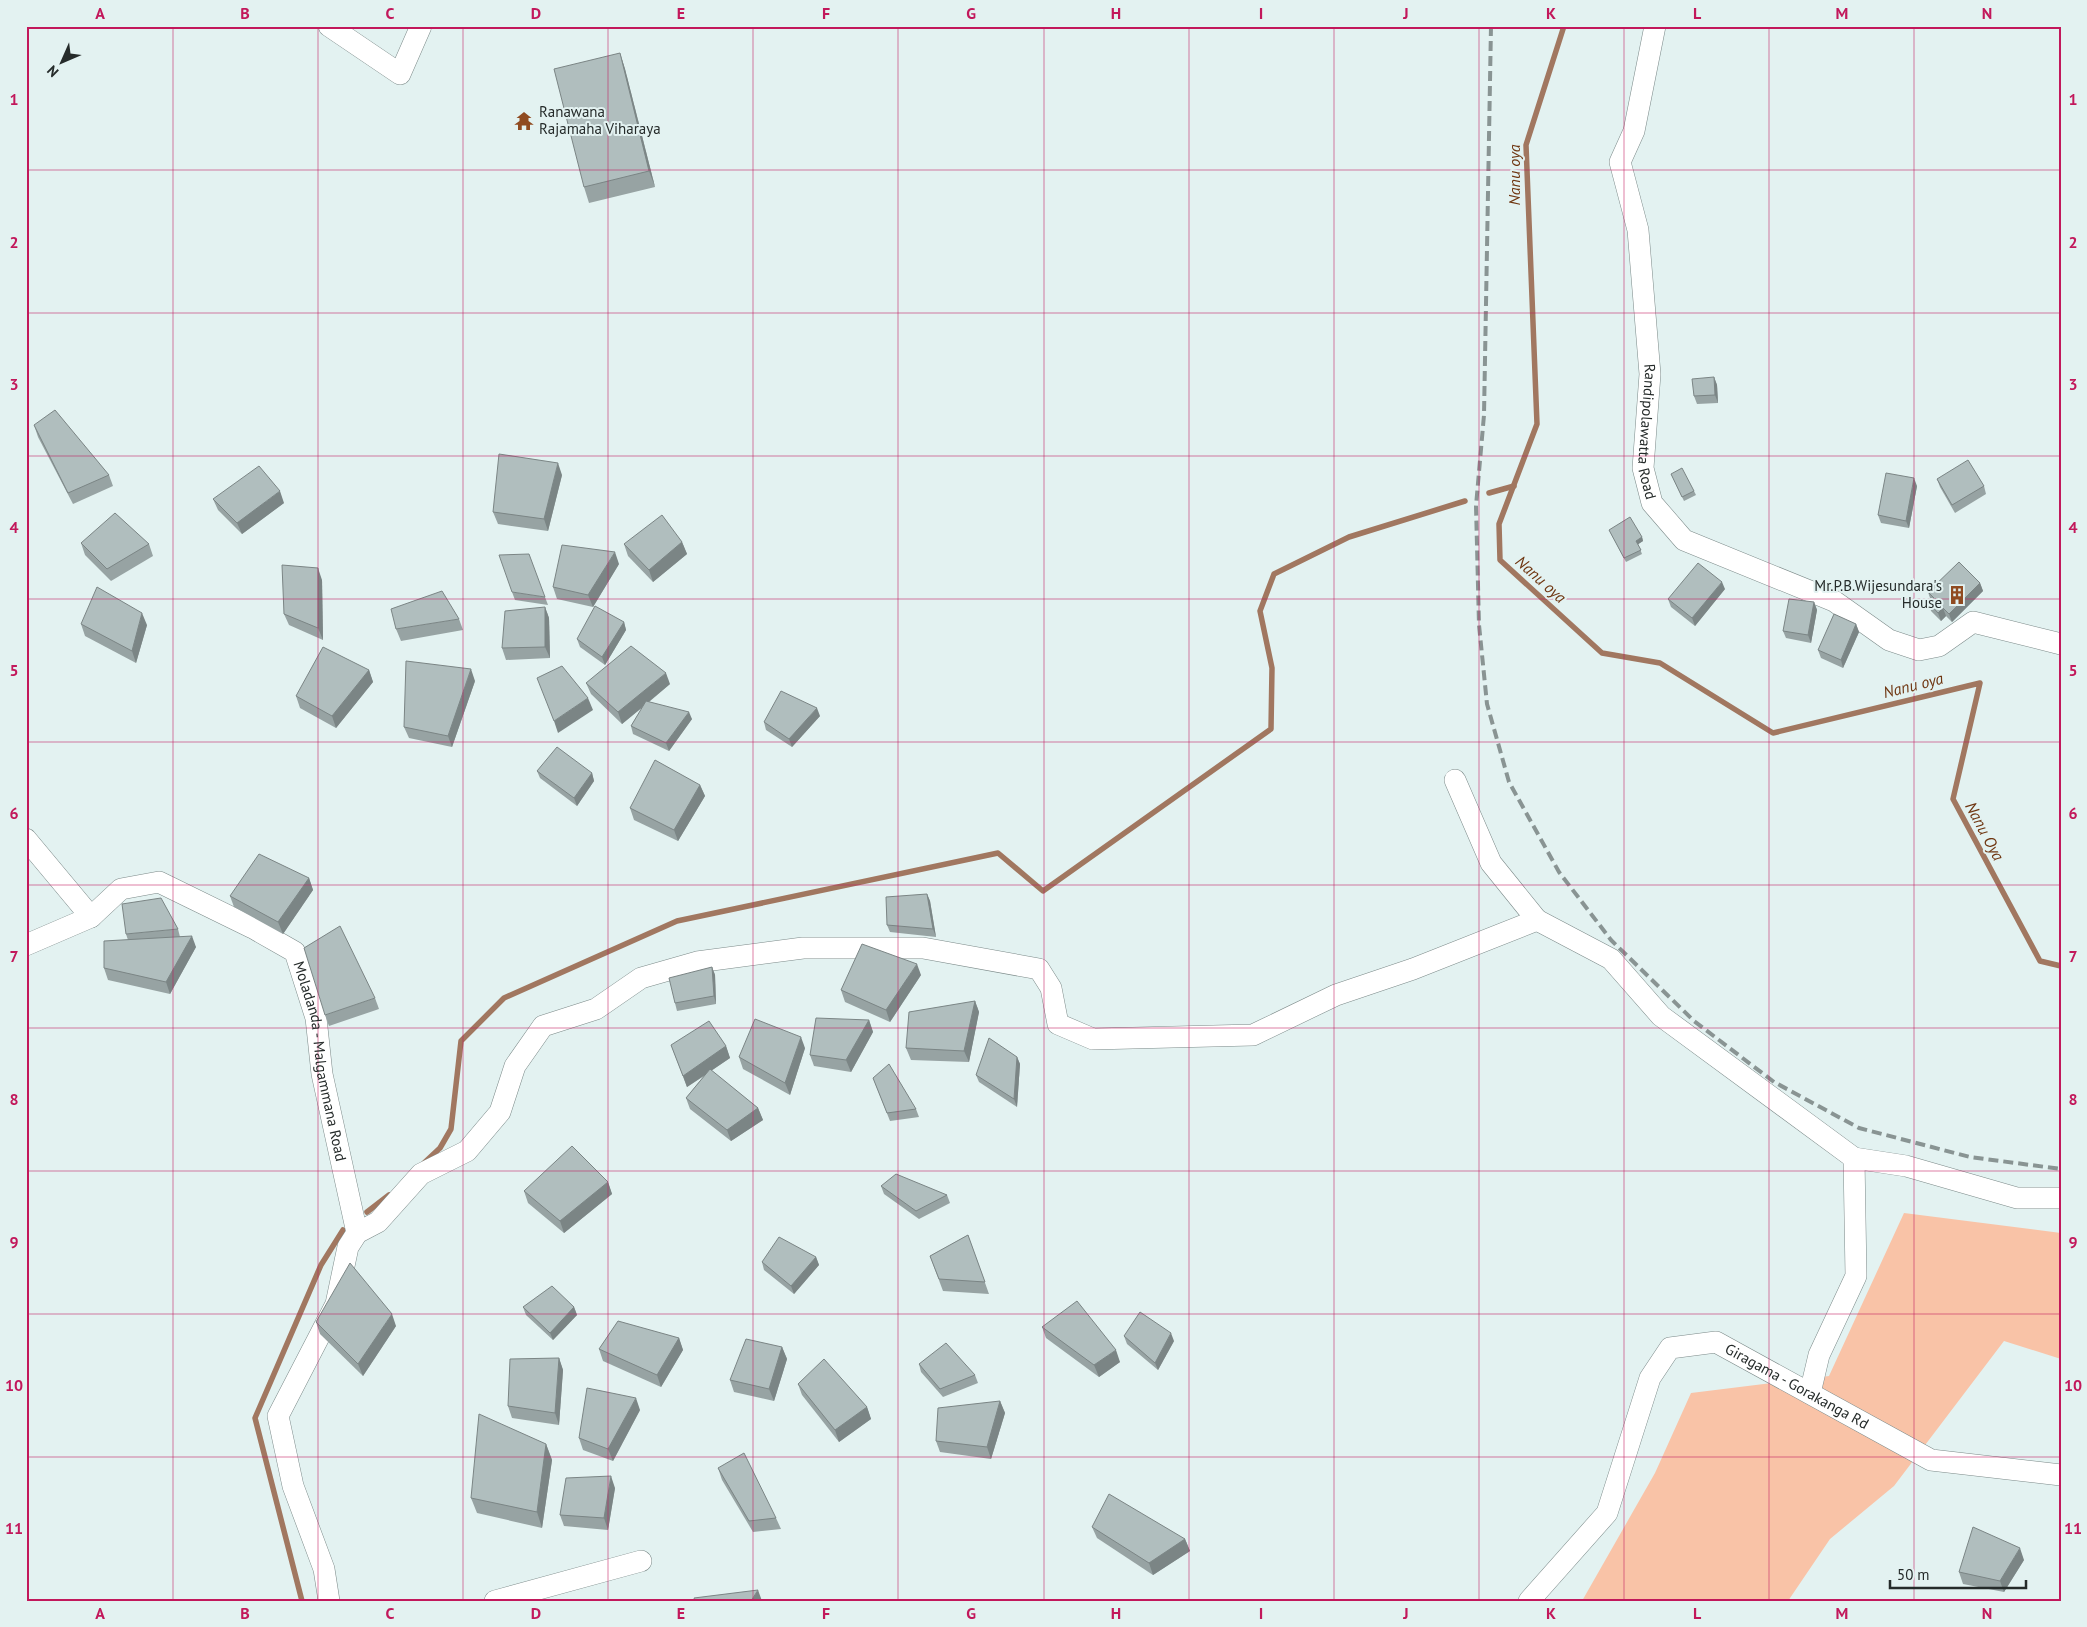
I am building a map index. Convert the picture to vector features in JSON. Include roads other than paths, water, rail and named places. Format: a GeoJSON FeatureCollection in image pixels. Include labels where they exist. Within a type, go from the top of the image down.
{"type":"FeatureCollection","features":[{"type":"Feature","properties":{"kind":"street"},"geometry":{"type":"LineString","coordinates":[[329,26],[400,74],[421,26]]}},
{"type":"Feature","properties":{"kind":"street","name":"Randipolawatta Road"},"geometry":{"type":"LineString","coordinates":[[1655,26],[1634,131],[1620,162],[1638,230],[1650,374],[1643,468],[1652,503],[1684,540],[1834,601],[1889,640],[1919,650],[1938,646],[1973,622],[2061,644]]}},
{"type":"Feature","properties":{"kind":"street"},"geometry":{"type":"LineString","coordinates":[[1456,780],[1491,863],[1537,920],[1611,959],[1661,1016],[1854,1158],[1906,1166],[2017,1198],[2061,1198]]}},
{"type":"Feature","properties":{"kind":"street"},"geometry":{"type":"LineString","coordinates":[[26,839],[91,916]]}},
{"type":"Feature","properties":{"kind":"street","name":"Moladanda - Malgammana Road"},"geometry":{"type":"LineString","coordinates":[[26,945],[91,916],[121,889],[159,882],[253,928],[295,952],[316,1018],[322,1074],[357,1233]]}},
{"type":"Feature","properties":{"kind":"street"},"geometry":{"type":"LineString","coordinates":[[328,1601],[324,1569],[293,1486],[278,1416],[336,1304],[348,1247],[357,1233],[378,1222],[421,1174],[467,1151],[500,1112],[515,1066],[544,1026],[596,1009],[641,978],[697,962],[803,948],[924,948],[1039,969],[1051,988],[1058,1024],[1093,1039],[1253,1035],[1336,995],[1413,968],[1537,920]]}},
{"type":"Feature","properties":{"kind":"street"},"geometry":{"type":"LineString","coordinates":[[1810,1394],[1819,1356],[1856,1276],[1854,1158]]}},
{"type":"Feature","properties":{"kind":"street","name":"Giragama - Gorakanga Rd"},"geometry":{"type":"LineString","coordinates":[[1529,1601],[1607,1513],[1650,1378],[1670,1348],[1716,1342],[1931,1460],[2061,1475]]}},
{"type":"Feature","properties":{"kind":"street"},"geometry":{"type":"LineString","coordinates":[[495,1601],[641,1561]]}},
{"type":"Feature","properties":{"kind":"waterway","name":"Nanu oya"},"geometry":{"type":"LineString","coordinates":[[1564,26],[1526,145],[1537,424],[1499,524],[1500,560],[1602,653],[1660,663],[1773,733],[1980,683],[1953,799],[2040,961],[2061,966]]}},
{"type":"Feature","properties":{"kind":"waterway"},"geometry":{"type":"LineString","coordinates":[[1489,493],[1514,486]]}},
{"type":"Feature","properties":{"kind":"waterway"},"geometry":{"type":"LineString","coordinates":[[424,1163],[440,1148],[451,1129],[461,1041],[504,998],[677,921],[998,853],[1043,891],[1271,729],[1272,668],[1260,611],[1274,574],[1349,537],[1465,501]]}},
{"type":"Feature","properties":{"kind":"waterway"},"geometry":{"type":"LineString","coordinates":[[367,1212],[389,1195]]}},
{"type":"Feature","properties":{"kind":"waterway"},"geometry":{"type":"LineString","coordinates":[[302,1601],[255,1418],[321,1265],[343,1230]]}},
{"type":"Feature","properties":{"kind":"railway"},"geometry":{"type":"LineString","coordinates":[[1491,26],[1484,415],[1476,506],[1479,625],[1487,704],[1509,782],[1559,872],[1611,940],[1694,1021],[1774,1082],[1859,1128],[1970,1157],[2061,1169]]}},
{"type":"Feature","properties":{"kind":"place","name":"Ranawana Rajamaha Viharaya"},"geometry":{"type":"Point","coordinates":[524,121]}},
{"type":"Feature","properties":{"kind":"place","name":"Mr.P.B.Wijesundara's House"},"geometry":{"type":"Point","coordinates":[1957,595]}},
{"type":"Feature","properties":{"kind":"water label","name":"Nanu Oya"},"geometry":{"type":"Point","coordinates":[1985,831]}}]}
